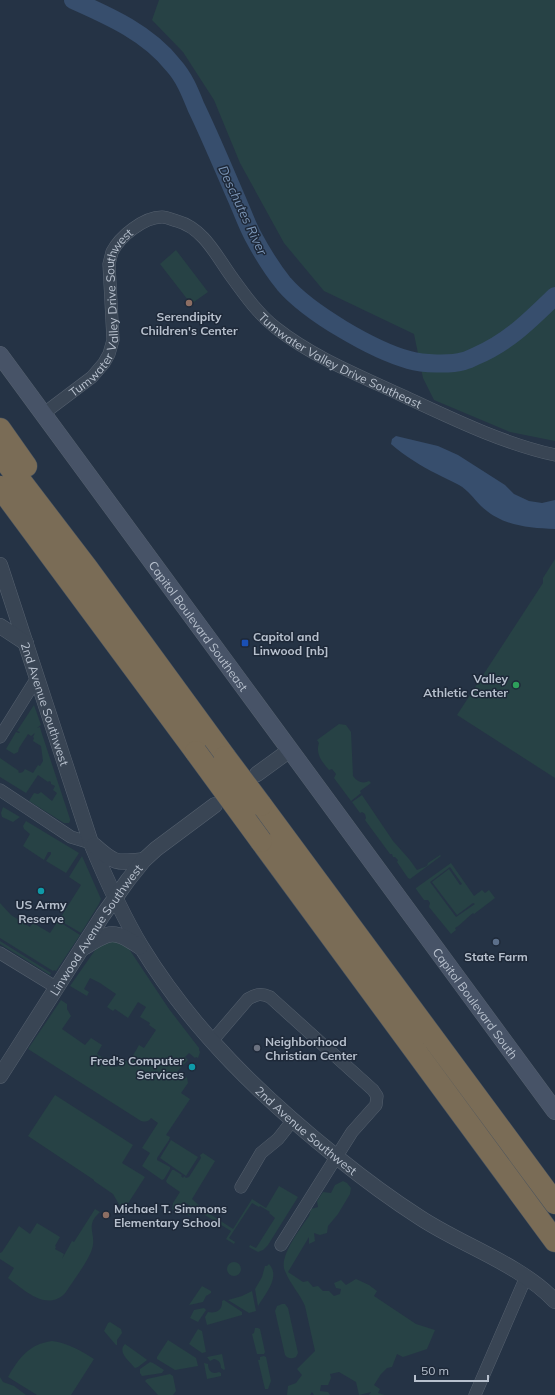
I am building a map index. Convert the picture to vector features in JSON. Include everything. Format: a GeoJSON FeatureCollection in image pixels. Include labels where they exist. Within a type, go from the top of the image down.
{"type":"FeatureCollection","features":[{"type":"Feature","properties":{"kind":"highway"},"geometry":{"type":"LineString","coordinates":[[0,428],[44,491],[87,568]]}},
{"type":"Feature","properties":{"kind":"highway"},"geometry":{"type":"LineString","coordinates":[[0,454],[87,568],[555,1203]]}},
{"type":"Feature","properties":{"kind":"highway"},"geometry":{"type":"LineString","coordinates":[[0,487],[555,1241]]}},
{"type":"Feature","properties":{"kind":"main road","name":"Capitol Boulevard Southeast"},"geometry":{"type":"LineString","coordinates":[[0,355],[397,896]]}},
{"type":"Feature","properties":{"kind":"main road","name":"Capitol Boulevard South"},"geometry":{"type":"LineString","coordinates":[[397,896],[555,1111]]}},
{"type":"Feature","properties":{"kind":"street","name":"Tumwater Valley Drive Southwest"},"geometry":{"type":"LineString","coordinates":[[43,414],[92,377],[104,363],[113,340],[109,264],[112,252],[127,233],[148,221],[162,217]]}},
{"type":"Feature","properties":{"kind":"street","name":"Tumwater Valley Drive Southeast"},"geometry":{"type":"LineString","coordinates":[[162,217],[178,221],[189,226],[200,234],[246,297],[259,312],[274,327],[309,351],[481,430],[532,450],[555,455]]}},
{"type":"Feature","properties":{"kind":"street","name":"2nd Avenue Southwest"},"geometry":{"type":"LineString","coordinates":[[0,565],[91,843],[115,898],[142,949],[170,990],[212,1041],[252,1083],[337,1157],[386,1195],[420,1218],[526,1277],[555,1301]]}},
{"type":"Feature","properties":{"kind":"street"},"geometry":{"type":"LineString","coordinates":[[0,626],[26,643]]}},
{"type":"Feature","properties":{"kind":"street"},"geometry":{"type":"LineString","coordinates":[[0,737],[37,678]]}},
{"type":"Feature","properties":{"kind":"street"},"geometry":{"type":"LineString","coordinates":[[257,774],[290,750]]}},
{"type":"Feature","properties":{"kind":"street"},"geometry":{"type":"LineString","coordinates":[[0,790],[71,837],[91,843],[110,859],[121,863],[144,860]]}},
{"type":"Feature","properties":{"kind":"street","name":"Linwood Avenue Southwest"},"geometry":{"type":"LineString","coordinates":[[0,1076],[115,898],[144,860],[169,839],[215,805]]}},
{"type":"Feature","properties":{"kind":"street"},"geometry":{"type":"LineString","coordinates":[[82,949],[107,934],[121,935],[128,938],[142,949]]}},
{"type":"Feature","properties":{"kind":"street"},"geometry":{"type":"LineString","coordinates":[[0,953],[56,988]]}},
{"type":"Feature","properties":{"kind":"street"},"geometry":{"type":"LineString","coordinates":[[212,1041],[248,999],[262,993],[270,996],[373,1090],[377,1096],[376,1105],[352,1132],[281,1245]]}},
{"type":"Feature","properties":{"kind":"street"},"geometry":{"type":"LineString","coordinates":[[241,1187],[262,1153],[278,1139],[293,1120]]}},
{"type":"Feature","properties":{"kind":"street"},"geometry":{"type":"LineString","coordinates":[[475,1395],[526,1277]]}},
{"type":"Feature","properties":{"kind":"green space"},"geometry":{"type":"Polygon","coordinates":[[[159,0],[555,0],[555,441],[510,432],[434,400],[423,378],[414,334],[324,291],[284,243],[240,163],[214,100],[183,52],[152,20],[159,0]]]}},
{"type":"Feature","properties":{"kind":"green space"},"geometry":{"type":"Polygon","coordinates":[[[176,250],[208,292],[191,304],[160,264],[176,250]]]}},
{"type":"Feature","properties":{"kind":"green space","name":"Valley Athletic Center"},"geometry":{"type":"Polygon","coordinates":[[[555,559],[555,778],[457,715],[543,583],[543,578],[555,559]]]}},
{"type":"Feature","properties":{"kind":"green space"},"geometry":{"type":"Polygon","coordinates":[[[34,705],[41,725],[37,728],[40,727],[70,819],[69,823],[64,823],[29,801],[34,793],[38,794],[41,792],[52,801],[57,793],[53,790],[55,786],[51,784],[51,782],[48,782],[38,775],[26,793],[0,777],[0,758],[20,773],[25,769],[33,773],[38,765],[40,766],[43,761],[41,746],[33,741],[35,733],[31,736],[28,734],[18,752],[14,754],[6,749],[16,732],[20,732],[17,731],[34,705]]]}},
{"type":"Feature","properties":{"kind":"green space"},"geometry":{"type":"Polygon","coordinates":[[[339,724],[346,725],[351,732],[353,776],[360,782],[369,781],[371,783],[360,791],[361,793],[351,801],[334,778],[336,774],[332,769],[329,770],[324,764],[318,751],[319,743],[317,740],[339,724]]]}},
{"type":"Feature","properties":{"kind":"green space"},"geometry":{"type":"Polygon","coordinates":[[[362,795],[393,841],[417,870],[427,866],[428,863],[440,855],[441,856],[410,879],[408,878],[397,862],[398,860],[390,854],[365,820],[365,814],[362,812],[360,813],[352,802],[362,795]]]}},
{"type":"Feature","properties":{"kind":"green space"},"geometry":{"type":"Polygon","coordinates":[[[3,807],[20,817],[13,822],[2,817],[1,813],[3,807]]]}},
{"type":"Feature","properties":{"kind":"green space"},"geometry":{"type":"Polygon","coordinates":[[[26,821],[79,853],[66,873],[46,861],[51,852],[48,852],[44,860],[23,846],[30,834],[24,829],[23,826],[26,821]]]}},
{"type":"Feature","properties":{"kind":"green space"},"geometry":{"type":"Polygon","coordinates":[[[82,856],[101,899],[81,933],[59,920],[81,885],[69,877],[82,856]]]}},
{"type":"Feature","properties":{"kind":"green space"},"geometry":{"type":"Polygon","coordinates":[[[451,863],[474,896],[482,890],[485,893],[489,890],[495,898],[474,914],[473,913],[455,928],[456,930],[451,934],[429,907],[430,903],[428,900],[424,900],[416,888],[451,863]],[[450,867],[430,882],[456,917],[475,904],[473,903],[457,915],[432,882],[449,869],[460,885],[462,884],[450,867]]]}},
{"type":"Feature","properties":{"kind":"green space"},"geometry":{"type":"Polygon","coordinates":[[[0,903],[11,915],[30,927],[33,923],[50,933],[58,921],[80,935],[56,971],[53,971],[0,938],[0,903]]]}},
{"type":"Feature","properties":{"kind":"green space"},"geometry":{"type":"Polygon","coordinates":[[[111,940],[127,946],[169,1009],[199,1048],[200,1052],[198,1058],[195,1058],[189,1053],[185,1057],[188,1060],[176,1073],[183,1080],[187,1077],[188,1083],[181,1093],[190,1099],[166,1135],[170,1137],[169,1140],[157,1158],[157,1160],[170,1167],[162,1180],[142,1166],[150,1153],[142,1148],[158,1123],[151,1118],[144,1122],[141,1121],[28,1049],[61,1000],[67,1004],[67,1009],[71,1016],[62,1029],[85,1045],[91,1038],[102,1045],[97,1054],[117,1067],[122,1059],[130,1063],[139,1045],[144,1048],[156,1030],[149,1025],[150,1023],[140,1017],[146,1007],[138,1002],[128,1018],[115,1009],[113,1011],[107,1007],[116,994],[100,983],[90,978],[84,989],[89,992],[87,996],[70,986],[98,946],[111,940]]]}},
{"type":"Feature","properties":{"kind":"green space"},"geometry":{"type":"Polygon","coordinates":[[[0,941],[51,973],[50,975],[0,944],[0,941]]]}},
{"type":"Feature","properties":{"kind":"green space"},"geometry":{"type":"Polygon","coordinates":[[[55,1095],[133,1145],[122,1163],[145,1177],[125,1208],[120,1206],[113,1194],[28,1136],[55,1095]]]}},
{"type":"Feature","properties":{"kind":"green space"},"geometry":{"type":"Polygon","coordinates":[[[171,1140],[198,1157],[186,1176],[160,1158],[171,1140]]]}},
{"type":"Feature","properties":{"kind":"green space"},"geometry":{"type":"Polygon","coordinates":[[[203,1153],[215,1161],[192,1199],[205,1211],[233,1229],[252,1199],[266,1208],[279,1186],[298,1197],[268,1245],[263,1250],[258,1252],[249,1247],[250,1245],[256,1248],[275,1218],[269,1213],[270,1212],[260,1206],[259,1207],[252,1203],[229,1238],[235,1242],[234,1244],[226,1239],[231,1231],[195,1209],[190,1216],[184,1213],[189,1205],[184,1202],[179,1211],[172,1209],[173,1203],[180,1192],[166,1181],[172,1170],[182,1175],[181,1176],[183,1178],[184,1176],[186,1178],[189,1177],[201,1158],[200,1155],[203,1153]]]}},
{"type":"Feature","properties":{"kind":"green space"},"geometry":{"type":"Polygon","coordinates":[[[343,1181],[351,1188],[350,1194],[338,1214],[328,1226],[327,1233],[320,1235],[314,1233],[315,1241],[309,1244],[309,1237],[288,1272],[303,1282],[308,1281],[313,1287],[318,1286],[323,1291],[329,1291],[334,1296],[340,1294],[341,1289],[336,1288],[334,1283],[341,1280],[346,1285],[356,1279],[369,1285],[377,1291],[374,1296],[416,1324],[435,1330],[427,1349],[403,1357],[397,1354],[392,1367],[387,1368],[381,1374],[374,1385],[380,1389],[378,1393],[385,1395],[369,1395],[371,1392],[359,1395],[356,1382],[339,1372],[330,1374],[331,1378],[328,1385],[321,1385],[320,1391],[328,1392],[330,1395],[314,1395],[312,1392],[310,1395],[287,1395],[288,1386],[296,1383],[302,1375],[297,1369],[315,1351],[305,1306],[285,1271],[285,1258],[291,1243],[309,1216],[311,1209],[318,1207],[317,1201],[323,1192],[331,1193],[335,1185],[343,1181]]]}},
{"type":"Feature","properties":{"kind":"green space"},"geometry":{"type":"Polygon","coordinates":[[[95,1209],[100,1212],[95,1217],[92,1226],[93,1244],[90,1254],[66,1292],[59,1298],[44,1300],[36,1297],[8,1278],[14,1268],[0,1259],[0,1253],[19,1226],[30,1234],[37,1223],[60,1237],[55,1249],[64,1254],[62,1259],[72,1241],[74,1242],[95,1209]]]}},
{"type":"Feature","properties":{"kind":"green space"},"geometry":{"type":"Polygon","coordinates":[[[231,1262],[237,1262],[241,1266],[241,1272],[237,1276],[231,1276],[227,1272],[227,1266],[231,1262]]]}},
{"type":"Feature","properties":{"kind":"green space"},"geometry":{"type":"Polygon","coordinates":[[[269,1264],[272,1269],[273,1280],[258,1306],[255,1289],[262,1277],[265,1266],[269,1264]]]}},
{"type":"Feature","properties":{"kind":"green space"},"geometry":{"type":"Polygon","coordinates":[[[202,1286],[211,1291],[211,1293],[206,1296],[203,1302],[189,1305],[202,1286]]]}},
{"type":"Feature","properties":{"kind":"green space"},"geometry":{"type":"Polygon","coordinates":[[[252,1291],[256,1311],[249,1313],[228,1300],[242,1296],[252,1291]]]}},
{"type":"Feature","properties":{"kind":"green space"},"geometry":{"type":"Polygon","coordinates":[[[224,1300],[242,1312],[242,1315],[207,1325],[205,1317],[208,1312],[217,1312],[222,1306],[222,1301],[224,1300]]]}},
{"type":"Feature","properties":{"kind":"green space"},"geometry":{"type":"Polygon","coordinates":[[[285,1304],[288,1308],[298,1353],[296,1357],[293,1358],[289,1358],[285,1355],[275,1311],[277,1306],[285,1304]]]}},
{"type":"Feature","properties":{"kind":"green space"},"geometry":{"type":"Polygon","coordinates":[[[204,1308],[206,1310],[198,1322],[190,1318],[194,1310],[204,1308]]]}},
{"type":"Feature","properties":{"kind":"green space"},"geometry":{"type":"Polygon","coordinates":[[[110,1322],[121,1329],[122,1333],[117,1340],[117,1345],[104,1331],[110,1322]]]}},
{"type":"Feature","properties":{"kind":"green space"},"geometry":{"type":"Polygon","coordinates":[[[255,1328],[260,1329],[265,1352],[264,1354],[257,1354],[252,1334],[254,1333],[255,1328]]]}},
{"type":"Feature","properties":{"kind":"green space"},"geometry":{"type":"Polygon","coordinates":[[[198,1329],[202,1331],[206,1352],[202,1353],[189,1344],[198,1329]]]}},
{"type":"Feature","properties":{"kind":"green space"},"geometry":{"type":"Polygon","coordinates":[[[168,1340],[196,1358],[198,1366],[175,1370],[157,1359],[168,1340]]]}},
{"type":"Feature","properties":{"kind":"green space"},"geometry":{"type":"Polygon","coordinates":[[[52,1341],[69,1345],[94,1359],[71,1395],[37,1395],[8,1377],[16,1364],[26,1353],[37,1345],[52,1341]]]}},
{"type":"Feature","properties":{"kind":"green space"},"geometry":{"type":"Polygon","coordinates":[[[125,1344],[147,1360],[135,1368],[123,1353],[122,1350],[125,1344]]]}},
{"type":"Feature","properties":{"kind":"green space"},"geometry":{"type":"Polygon","coordinates":[[[222,1354],[224,1370],[221,1368],[218,1361],[214,1359],[210,1361],[207,1357],[222,1354]]]}},
{"type":"Feature","properties":{"kind":"green space"},"geometry":{"type":"Polygon","coordinates":[[[260,1357],[266,1357],[271,1381],[268,1389],[265,1389],[258,1360],[260,1360],[260,1357]]]}},
{"type":"Feature","properties":{"kind":"green space"},"geometry":{"type":"Polygon","coordinates":[[[150,1362],[164,1370],[162,1373],[142,1376],[140,1369],[150,1362]]]}},
{"type":"Feature","properties":{"kind":"green space"},"geometry":{"type":"Polygon","coordinates":[[[204,1363],[208,1364],[211,1372],[219,1372],[221,1373],[221,1376],[207,1379],[204,1363]]]}},
{"type":"Feature","properties":{"kind":"green space"},"geometry":{"type":"Polygon","coordinates":[[[170,1374],[173,1376],[176,1391],[173,1395],[158,1395],[145,1381],[147,1379],[170,1374]]]}},
{"type":"Feature","properties":{"kind":"green space"},"geometry":{"type":"Polygon","coordinates":[[[0,1377],[3,1382],[14,1386],[26,1395],[0,1395],[0,1377]]]}},
{"type":"Feature","properties":{"kind":"water"},"geometry":{"type":"Polygon","coordinates":[[[396,436],[438,446],[458,455],[505,485],[514,494],[529,501],[542,503],[555,500],[555,529],[516,525],[489,513],[462,487],[407,457],[391,444],[392,439],[396,436]]]}},
{"type":"Feature","properties":{"kind":"waterway","name":"Deschutes River"},"geometry":{"type":"LineString","coordinates":[[73,0],[127,26],[152,44],[177,70],[189,90],[250,231],[267,261],[284,284],[295,295],[309,307],[342,329],[378,348],[409,360],[436,364],[458,362],[468,360],[499,344],[528,322],[555,296]]}},
{"type":"Feature","properties":{"kind":"place","name":"Serendipity Children's Center"},"geometry":{"type":"Point","coordinates":[189,303]}},
{"type":"Feature","properties":{"kind":"place","name":"Capitol and Linwood [nb]"},"geometry":{"type":"Point","coordinates":[245,643]}},
{"type":"Feature","properties":{"kind":"place","name":"Valley Athletic Center"},"geometry":{"type":"Point","coordinates":[516,685]}},
{"type":"Feature","properties":{"kind":"place","name":"US Army Reserve"},"geometry":{"type":"Point","coordinates":[41,891]}},
{"type":"Feature","properties":{"kind":"place","name":"State Farm"},"geometry":{"type":"Point","coordinates":[496,942]}},
{"type":"Feature","properties":{"kind":"place","name":"Neighborhood Christian Center"},"geometry":{"type":"Point","coordinates":[257,1048]}},
{"type":"Feature","properties":{"kind":"place","name":"Fred's Computer Services"},"geometry":{"type":"Point","coordinates":[192,1067]}},
{"type":"Feature","properties":{"kind":"place","name":"Michael T. Simmons Elementary School"},"geometry":{"type":"Point","coordinates":[106,1215]}}]}
